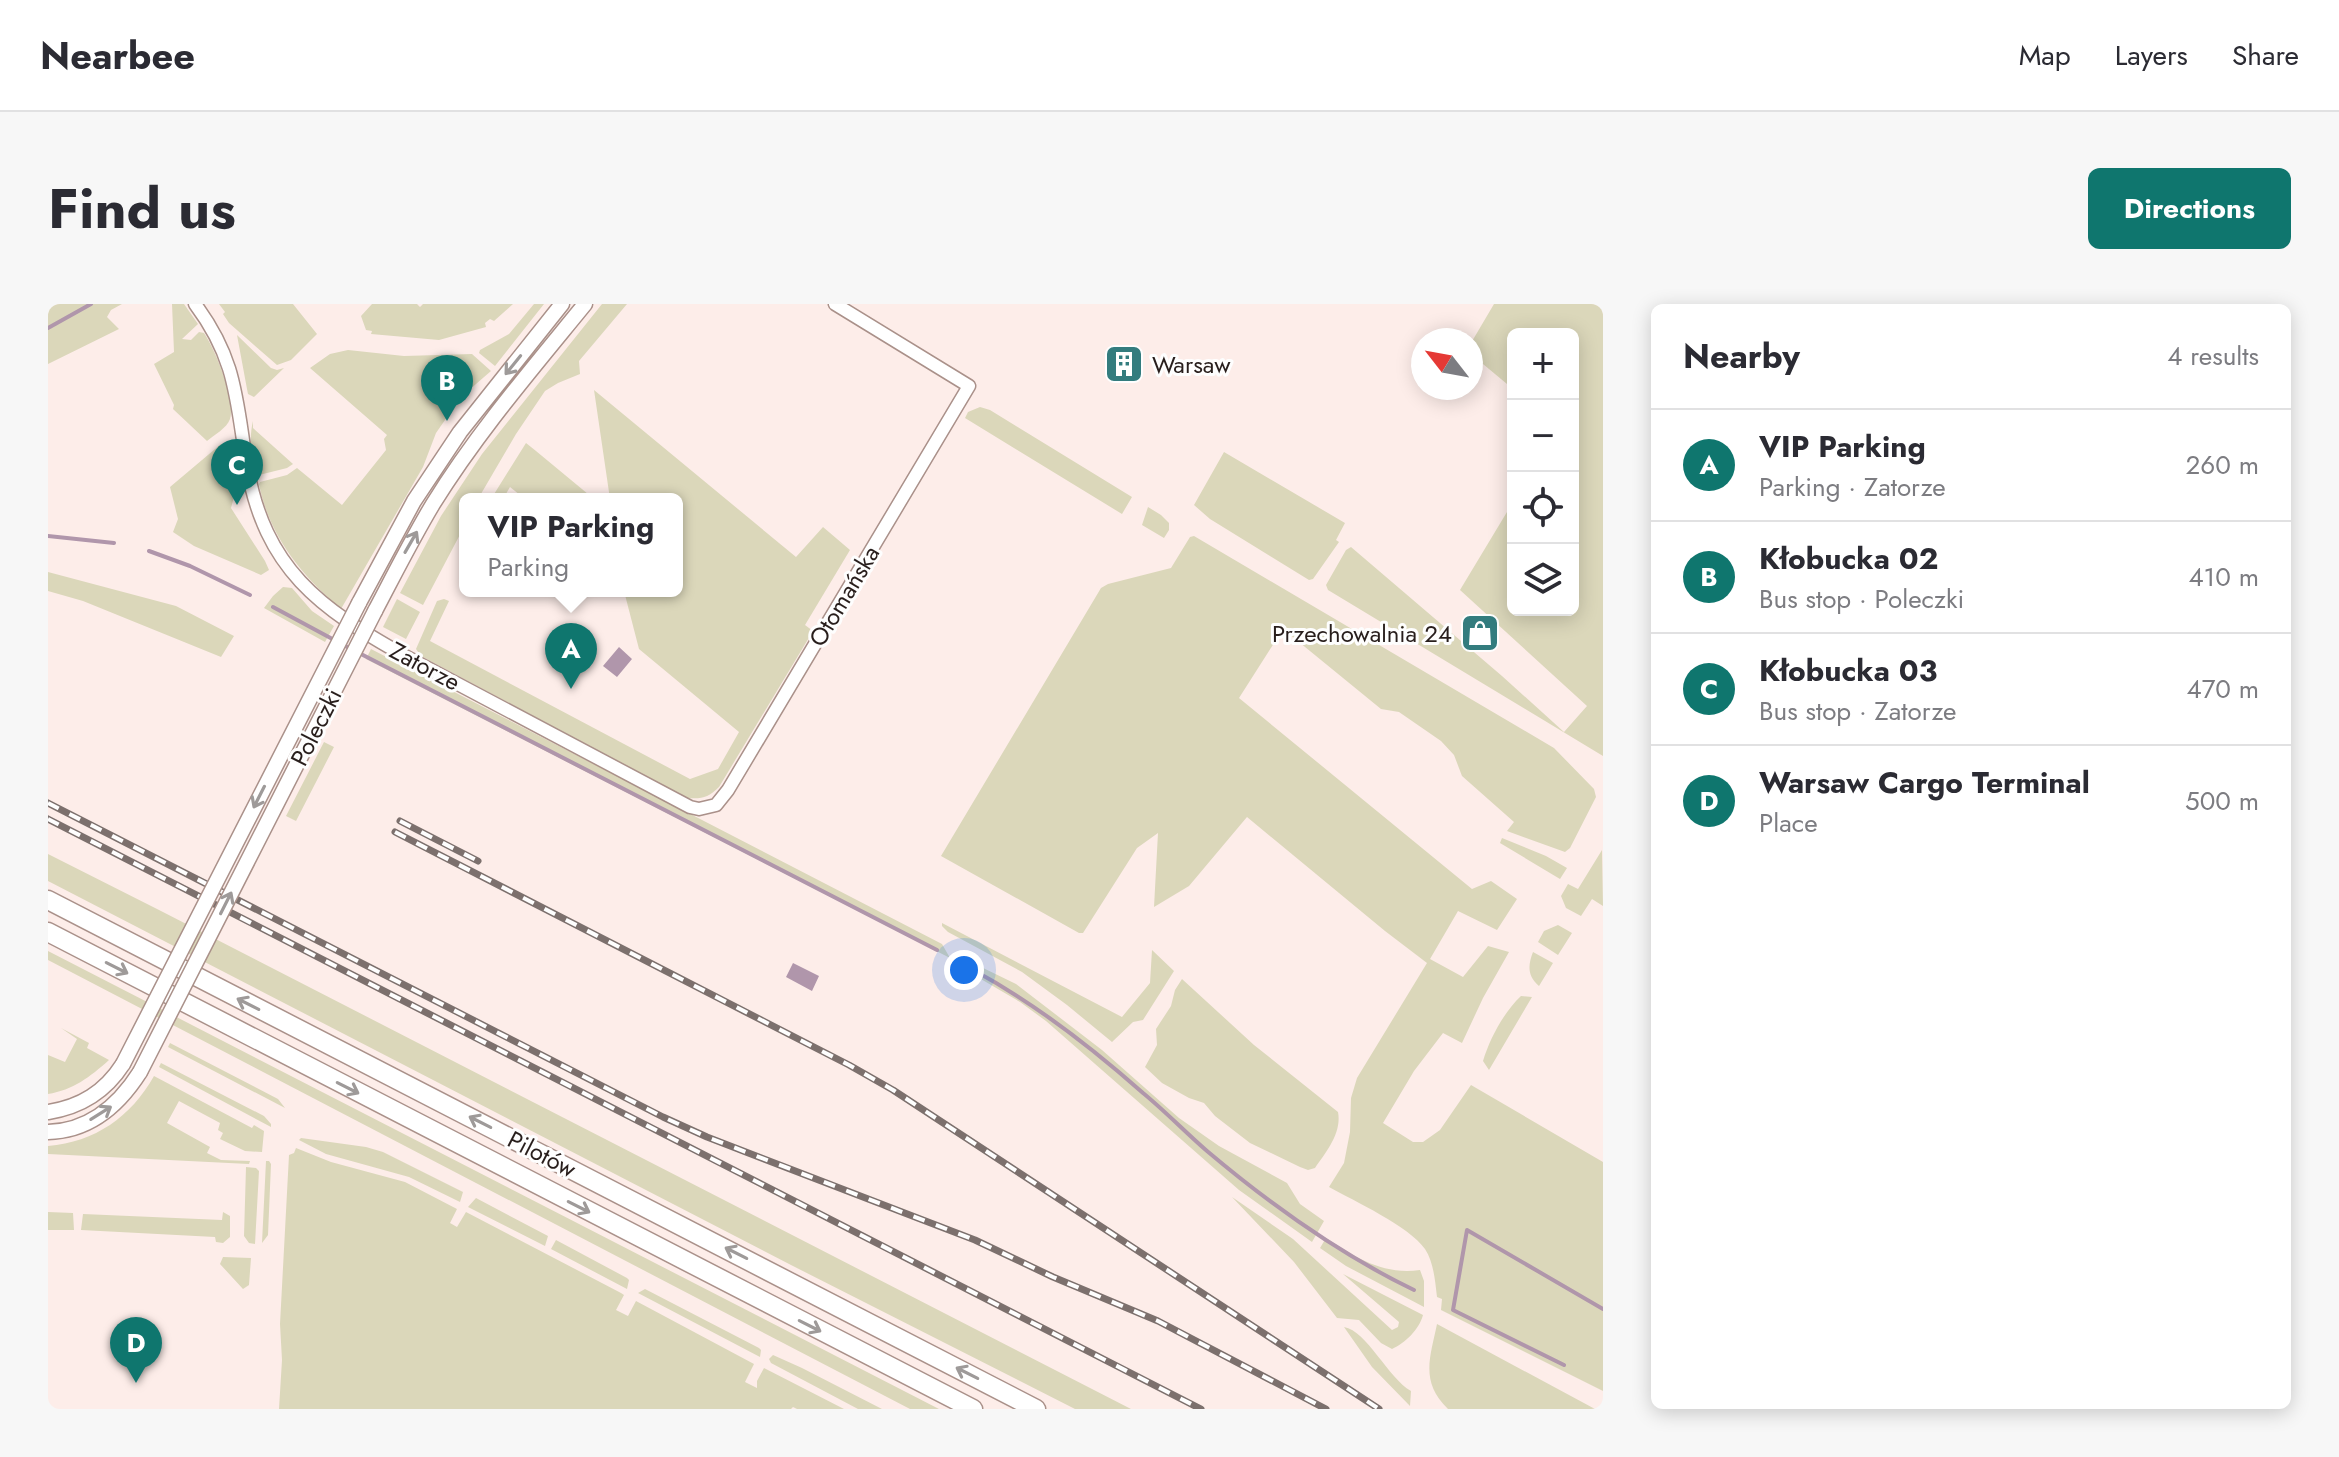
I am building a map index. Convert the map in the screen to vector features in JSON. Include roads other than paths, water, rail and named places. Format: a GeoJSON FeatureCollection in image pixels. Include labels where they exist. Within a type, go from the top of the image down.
{"type":"FeatureCollection","features":[{"type":"Feature","properties":{"kind":"highway","name":"Pilotów"},"geometry":{"type":"LineString","coordinates":[[48,900],[1036,1409]]}},
{"type":"Feature","properties":{"kind":"highway","name":"Pilotów"},"geometry":{"type":"LineString","coordinates":[[48,932],[973,1409]]}},
{"type":"Feature","properties":{"kind":"main road","name":"Poleczki"},"geometry":{"type":"LineString","coordinates":[[48,1112],[74,1106],[94,1095],[123,1064],[414,501],[460,432],[562,304]]}},
{"type":"Feature","properties":{"kind":"main road","name":"Poleczki"},"geometry":{"type":"LineString","coordinates":[[48,1132],[82,1125],[106,1112],[140,1072],[427,515],[471,447],[585,304]]}},
{"type":"Feature","properties":{"kind":"street","name":"Zatorze"},"geometry":{"type":"LineString","coordinates":[[195,304],[223,349],[232,376],[253,495],[269,535],[294,575],[327,608],[405,656],[690,807],[699,809],[716,805]]}},
{"type":"Feature","properties":{"kind":"street","name":"Otomańska"},"geometry":{"type":"LineString","coordinates":[[716,805],[728,790],[969,386],[835,304]]}},
{"type":"Feature","properties":{"kind":"waterway"},"geometry":{"type":"LineString","coordinates":[[48,328],[91,304]]}},
{"type":"Feature","properties":{"kind":"waterway"},"geometry":{"type":"LineString","coordinates":[[48,536],[114,543]]}},
{"type":"Feature","properties":{"kind":"waterway"},"geometry":{"type":"LineString","coordinates":[[149,551],[190,566],[250,595]]}},
{"type":"Feature","properties":{"kind":"waterway"},"geometry":{"type":"LineString","coordinates":[[273,607],[351,649]]}},
{"type":"Feature","properties":{"kind":"waterway"},"geometry":{"type":"LineString","coordinates":[[359,653],[937,950]]}},
{"type":"Feature","properties":{"kind":"waterway"},"geometry":{"type":"LineString","coordinates":[[975,971],[1020,998],[1083,1043],[1207,1151],[1281,1209],[1359,1261],[1414,1290]]}},
{"type":"Feature","properties":{"kind":"waterway"},"geometry":{"type":"LineString","coordinates":[[1564,1365],[1453,1310],[1467,1230],[1603,1309]]}},
{"type":"Feature","properties":{"kind":"railway"},"geometry":{"type":"LineString","coordinates":[[48,803],[663,1117],[707,1137],[975,1240],[1158,1321],[1326,1409]]}},
{"type":"Feature","properties":{"kind":"railway"},"geometry":{"type":"LineString","coordinates":[[48,819],[1201,1409]]}},
{"type":"Feature","properties":{"kind":"railway"},"geometry":{"type":"LineString","coordinates":[[400,821],[478,861]]}},
{"type":"Feature","properties":{"kind":"railway"},"geometry":{"type":"LineString","coordinates":[[395,832],[893,1090],[1379,1409]]}},
{"type":"Feature","properties":{"kind":"place","name":"Warsaw"},"geometry":{"type":"Point","coordinates":[1124,364]}},
{"type":"Feature","properties":{"kind":"place","name":"Kłobucka 02"},"geometry":{"type":"Point","coordinates":[447,421]}},
{"type":"Feature","properties":{"kind":"place","name":"Kłobucka 03"},"geometry":{"type":"Point","coordinates":[237,505]}},
{"type":"Feature","properties":{"kind":"place","name":"Przechowalnia 24"},"geometry":{"type":"Point","coordinates":[1480,633]}},
{"type":"Feature","properties":{"kind":"place","name":"VIP Parking"},"geometry":{"type":"Point","coordinates":[571,689]}},
{"type":"Feature","properties":{"kind":"place","name":"Warsaw Cargo Terminal"},"geometry":{"type":"Point","coordinates":[136,1383]}}]}
